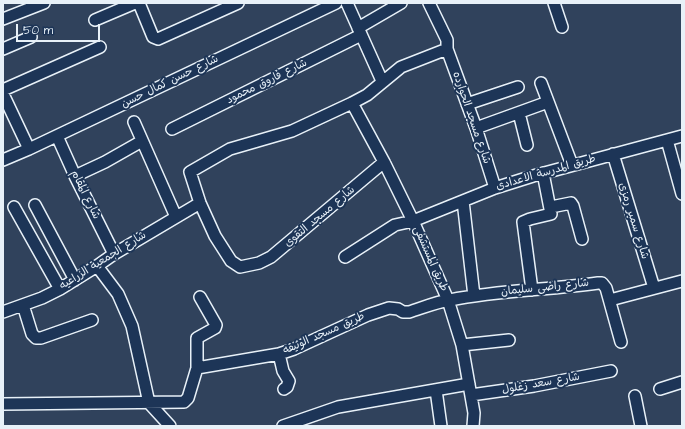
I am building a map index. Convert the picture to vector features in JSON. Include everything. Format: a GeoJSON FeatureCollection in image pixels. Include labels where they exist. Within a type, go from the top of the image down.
{"type":"FeatureCollection","features":[{"type":"Feature","properties":{"kind":"street"},"geometry":{"type":"LineString","coordinates":[[3,19],[44,3]]}},
{"type":"Feature","properties":{"kind":"street"},"geometry":{"type":"LineString","coordinates":[[96,20],[135,3]]}},
{"type":"Feature","properties":{"kind":"street"},"geometry":{"type":"LineString","coordinates":[[139,3],[153,37],[158,39],[238,3]]}},
{"type":"Feature","properties":{"kind":"street","name":"شارع حسن كمال حسن"},"geometry":{"type":"LineString","coordinates":[[3,160],[57,136],[336,3]]}},
{"type":"Feature","properties":{"kind":"street"},"geometry":{"type":"LineString","coordinates":[[347,3],[382,81]]}},
{"type":"Feature","properties":{"kind":"street","name":"شارع فاروق محمود"},"geometry":{"type":"LineString","coordinates":[[172,129],[359,31],[401,3]]}},
{"type":"Feature","properties":{"kind":"street","name":"شارع مسجد الحوارده"},"geometry":{"type":"LineString","coordinates":[[429,3],[447,40],[446,49],[476,128],[495,188]]}},
{"type":"Feature","properties":{"kind":"street"},"geometry":{"type":"LineString","coordinates":[[554,3],[562,27]]}},
{"type":"Feature","properties":{"kind":"street"},"geometry":{"type":"LineString","coordinates":[[3,49],[31,37]]}},
{"type":"Feature","properties":{"kind":"street"},"geometry":{"type":"LineString","coordinates":[[3,90],[100,47]]}},
{"type":"Feature","properties":{"kind":"street"},"geometry":{"type":"LineString","coordinates":[[200,203],[190,172],[230,149],[292,131],[352,103],[366,95],[382,81],[402,68],[446,49]]}},
{"type":"Feature","properties":{"kind":"street"},"geometry":{"type":"LineString","coordinates":[[541,83],[572,165]]}},
{"type":"Feature","properties":{"kind":"street"},"geometry":{"type":"LineString","coordinates":[[467,104],[518,88]]}},
{"type":"Feature","properties":{"kind":"street"},"geometry":{"type":"LineString","coordinates":[[3,94],[29,149]]}},
{"type":"Feature","properties":{"kind":"street"},"geometry":{"type":"LineString","coordinates":[[476,128],[548,102]]}},
{"type":"Feature","properties":{"kind":"street","name":"طريق المستشفى"},"geometry":{"type":"LineString","coordinates":[[352,103],[414,221],[448,300],[462,345],[474,413],[473,426]]}},
{"type":"Feature","properties":{"kind":"street"},"geometry":{"type":"LineString","coordinates":[[518,113],[527,145]]}},
{"type":"Feature","properties":{"kind":"street"},"geometry":{"type":"LineString","coordinates":[[134,122],[176,217]]}},
{"type":"Feature","properties":{"kind":"street","name":"شارع المقام"},"geometry":{"type":"LineString","coordinates":[[57,136],[114,254]]}},
{"type":"Feature","properties":{"kind":"street","name":"طريق المدرسة الاعدادى"},"geometry":{"type":"LineString","coordinates":[[345,257],[395,225],[414,221],[495,188],[543,173],[682,136]]}},
{"type":"Feature","properties":{"kind":"street"},"geometry":{"type":"LineString","coordinates":[[75,176],[105,162],[142,140]]}},
{"type":"Feature","properties":{"kind":"street"},"geometry":{"type":"LineString","coordinates":[[667,140],[682,194]]}},
{"type":"Feature","properties":{"kind":"street","name":"شارع سمير رمزى"},"geometry":{"type":"LineString","coordinates":[[613,154],[654,288]]}},
{"type":"Feature","properties":{"kind":"street","name":"شارع مسجد التقوى"},"geometry":{"type":"LineString","coordinates":[[200,203],[215,236],[231,261],[240,267],[252,265],[271,257],[384,162]]}},
{"type":"Feature","properties":{"kind":"street"},"geometry":{"type":"LineString","coordinates":[[532,290],[523,222],[530,219],[549,216],[552,212],[543,173]]}},
{"type":"Feature","properties":{"kind":"street"},"geometry":{"type":"LineString","coordinates":[[463,201],[474,296]]}},
{"type":"Feature","properties":{"kind":"street","name":"شارع الجمعية الزراعيه"},"geometry":{"type":"LineString","coordinates":[[3,312],[24,305],[60,289],[114,254],[200,203]]}},
{"type":"Feature","properties":{"kind":"street"},"geometry":{"type":"LineString","coordinates":[[551,207],[571,203],[582,239]]}},
{"type":"Feature","properties":{"kind":"street"},"geometry":{"type":"LineString","coordinates":[[35,205],[76,280]]}},
{"type":"Feature","properties":{"kind":"street"},"geometry":{"type":"LineString","coordinates":[[14,206],[60,289]]}},
{"type":"Feature","properties":{"kind":"street"},"geometry":{"type":"LineString","coordinates":[[97,266],[118,294],[132,326],[149,403],[170,426]]}},
{"type":"Feature","properties":{"kind":"street"},"geometry":{"type":"LineString","coordinates":[[610,300],[682,281]]}},
{"type":"Feature","properties":{"kind":"street","name":"شارع راضى سليمان"},"geometry":{"type":"LineString","coordinates":[[448,300],[602,283],[606,288],[610,300],[621,342]]}},
{"type":"Feature","properties":{"kind":"street"},"geometry":{"type":"LineString","coordinates":[[3,404],[184,402],[188,398],[197,368],[197,338],[215,328],[216,325],[200,297]]}},
{"type":"Feature","properties":{"kind":"street","name":"طريق مسجد الوثيقه"},"geometry":{"type":"LineString","coordinates":[[197,368],[279,354],[294,349],[368,315],[389,308],[409,312],[448,300]]}},
{"type":"Feature","properties":{"kind":"street"},"geometry":{"type":"LineString","coordinates":[[24,305],[32,334],[36,338],[41,338],[92,320]]}},
{"type":"Feature","properties":{"kind":"street"},"geometry":{"type":"LineString","coordinates":[[462,345],[509,340]]}},
{"type":"Feature","properties":{"kind":"street"},"geometry":{"type":"LineString","coordinates":[[279,354],[283,371],[289,382],[287,387],[284,389]]}},
{"type":"Feature","properties":{"kind":"street","name":"شارع سعد زغلول"},"geometry":{"type":"LineString","coordinates":[[283,426],[338,407],[436,390],[470,390],[534,386],[612,371]]}},
{"type":"Feature","properties":{"kind":"street"},"geometry":{"type":"LineString","coordinates":[[660,389],[682,382]]}},
{"type":"Feature","properties":{"kind":"street"},"geometry":{"type":"LineString","coordinates":[[436,390],[441,426]]}},
{"type":"Feature","properties":{"kind":"street"},"geometry":{"type":"LineString","coordinates":[[635,396],[642,426]]}}]}
